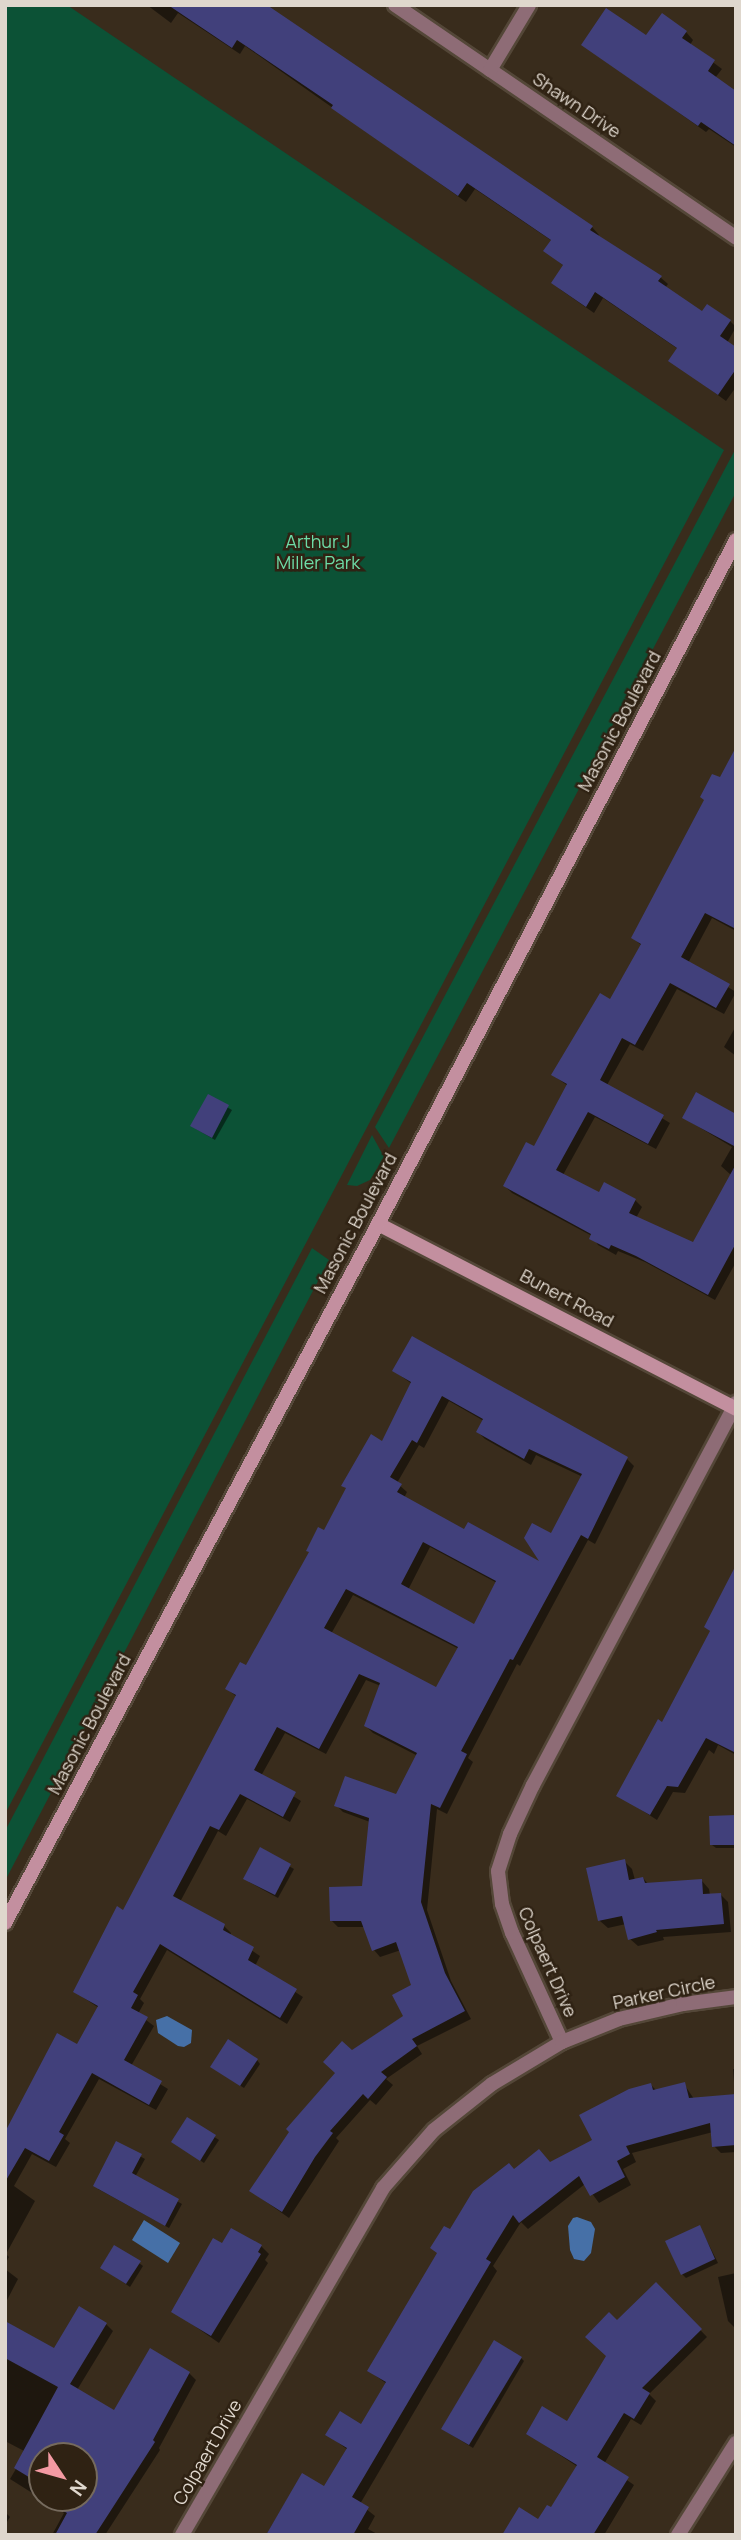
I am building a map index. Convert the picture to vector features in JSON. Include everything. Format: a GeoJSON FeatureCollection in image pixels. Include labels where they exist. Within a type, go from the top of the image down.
{"type":"FeatureCollection","features":[{"type":"Feature","properties":{"kind":"street","name":"Shawn Drive"},"geometry":{"type":"LineString","coordinates":[[395,5],[736,238]]}},
{"type":"Feature","properties":{"kind":"street"},"geometry":{"type":"LineString","coordinates":[[491,70],[529,5]]}},
{"type":"Feature","properties":{"kind":"street","name":"Masonic Boulevard"},"geometry":{"type":"LineString","coordinates":[[5,1923],[378,1224],[736,540]]}},
{"type":"Feature","properties":{"kind":"street","name":"Bunert Road"},"geometry":{"type":"LineString","coordinates":[[378,1224],[735,1406]]}},
{"type":"Feature","properties":{"kind":"street","name":"Colpaert Drive"},"geometry":{"type":"LineString","coordinates":[[182,2535],[383,2188],[434,2130],[458,2109],[502,2078],[562,2042],[512,1933],[502,1904],[498,1871],[510,1834],[533,1785],[735,1406]]}},
{"type":"Feature","properties":{"kind":"street","name":"Parker Circle"},"geometry":{"type":"LineString","coordinates":[[562,2042],[619,2018],[683,2004],[736,1997]]}},
{"type":"Feature","properties":{"kind":"street"},"geometry":{"type":"LineString","coordinates":[[678,2535],[736,2443]]}},
{"type":"Feature","properties":{"kind":"green space","name":"Arthur J Miller Park"},"geometry":{"type":"Polygon","coordinates":[[[5,5],[67,5],[724,450],[5,1814],[5,5]]]}},
{"type":"Feature","properties":{"kind":"green space"},"geometry":{"type":"Polygon","coordinates":[[[736,448],[736,492],[389,1148],[375,1127],[736,448]]]}},
{"type":"Feature","properties":{"kind":"green space"},"geometry":{"type":"Polygon","coordinates":[[[372,1135],[384,1157],[370,1180],[357,1186],[347,1185],[372,1135]]]}},
{"type":"Feature","properties":{"kind":"green space"},"geometry":{"type":"Polygon","coordinates":[[[312,1248],[329,1260],[5,1881],[5,1831],[312,1248]]]}},
{"type":"Feature","properties":{"kind":"water"},"geometry":{"type":"Polygon","coordinates":[[[167,2016],[192,2030],[191,2043],[184,2047],[178,2046],[158,2033],[156,2020],[167,2016]]]}},
{"type":"Feature","properties":{"kind":"water"},"geometry":{"type":"Polygon","coordinates":[[[573,2218],[591,2222],[595,2229],[591,2253],[584,2261],[574,2259],[570,2250],[568,2226],[573,2218]]]}},
{"type":"Feature","properties":{"kind":"water"},"geometry":{"type":"Polygon","coordinates":[[[144,2220],[180,2243],[168,2263],[132,2240],[144,2220]]]}},
{"type":"Feature","properties":{"kind":"building"},"geometry":{"type":"Polygon","coordinates":[[[168,5],[267,5],[593,226],[590,230],[662,276],[658,281],[702,311],[707,304],[731,320],[720,336],[736,347],[736,369],[718,395],[668,361],[677,348],[595,292],[586,307],[551,283],[563,265],[543,251],[551,240],[467,183],[458,196],[331,108],[333,105],[237,40],[232,48],[168,5]]]}},
{"type":"Feature","properties":{"kind":"building"},"geometry":{"type":"Polygon","coordinates":[[[606,8],[646,35],[662,13],[687,31],[682,38],[715,60],[708,71],[736,91],[736,146],[701,122],[698,126],[581,45],[606,8]]]}},
{"type":"Feature","properties":{"kind":"building"},"geometry":{"type":"Polygon","coordinates":[[[736,747],[736,929],[705,913],[681,957],[730,984],[716,1008],[670,983],[635,1045],[622,1038],[600,1080],[664,1115],[648,1144],[588,1112],[556,1170],[599,1192],[604,1182],[636,1199],[629,1213],[693,1242],[736,1164],[736,1243],[708,1295],[636,1256],[611,1245],[609,1249],[589,1239],[591,1234],[503,1186],[526,1142],[534,1146],[567,1084],[551,1075],[600,993],[610,999],[641,944],[631,938],[704,800],[700,797],[712,774],[720,777],[736,747]]]}},
{"type":"Feature","properties":{"kind":"building"},"geometry":{"type":"Polygon","coordinates":[[[696,1092],[736,1114],[736,1147],[682,1118],[696,1092]]]}},
{"type":"Feature","properties":{"kind":"building"},"geometry":{"type":"Polygon","coordinates":[[[208,1094],[229,1105],[212,1138],[190,1126],[208,1094]]]}},
{"type":"Feature","properties":{"kind":"building"},"geometry":{"type":"Polygon","coordinates":[[[412,1336],[628,1457],[588,1539],[581,1535],[513,1660],[510,1659],[461,1751],[467,1754],[440,1808],[431,1804],[421,1902],[445,1973],[465,2011],[412,2039],[417,2046],[381,2072],[387,2077],[368,2099],[363,2094],[330,2131],[333,2133],[315,2157],[282,2212],[249,2191],[289,2132],[286,2129],[335,2073],[323,2062],[342,2041],[352,2050],[403,2016],[392,1995],[411,1985],[396,1942],[372,1951],[361,1921],[330,1921],[329,1887],[362,1886],[369,1818],[334,1806],[345,1776],[396,1794],[417,1753],[364,1726],[380,1683],[359,1674],[319,1749],[277,1727],[254,1770],[296,1792],[283,1817],[240,1794],[219,1830],[210,1826],[173,1896],[225,1924],[223,1930],[254,1947],[248,1960],[297,1989],[280,2018],[160,1944],[133,1992],[138,1995],[131,2008],[148,2017],[124,2060],[162,2081],[149,2105],[92,2073],[59,2132],[64,2135],[49,2161],[25,2148],[5,2182],[5,2132],[57,2033],[77,2044],[98,2006],[73,1992],[117,1906],[123,1910],[236,1695],[225,1689],[240,1662],[246,1665],[309,1552],[306,1551],[318,1527],[324,1530],[346,1488],[341,1486],[371,1434],[382,1441],[411,1382],[392,1371],[412,1336]],[[442,1396],[417,1443],[412,1440],[390,1477],[402,1484],[397,1492],[464,1529],[468,1522],[539,1561],[524,1538],[532,1523],[551,1533],[582,1474],[529,1449],[524,1459],[476,1432],[483,1419],[442,1396]],[[423,1542],[401,1584],[474,1624],[496,1581],[423,1542]],[[346,1589],[324,1628],[436,1687],[458,1647],[346,1589]]]}},
{"type":"Feature","properties":{"kind":"building"},"geometry":{"type":"Polygon","coordinates":[[[736,1565],[736,1753],[706,1738],[678,1787],[667,1786],[650,1815],[616,1796],[658,1719],[662,1722],[710,1631],[704,1627],[736,1565]]]}},
{"type":"Feature","properties":{"kind":"building"},"geometry":{"type":"Polygon","coordinates":[[[736,1815],[736,1845],[710,1845],[709,1816],[736,1815]]]}},
{"type":"Feature","properties":{"kind":"building"},"geometry":{"type":"Polygon","coordinates":[[[260,1847],[291,1864],[275,1895],[243,1879],[260,1847]]]}},
{"type":"Feature","properties":{"kind":"building"},"geometry":{"type":"Polygon","coordinates":[[[625,1859],[629,1880],[643,1877],[645,1883],[702,1879],[703,1894],[721,1893],[724,1924],[656,1930],[657,1932],[628,1940],[622,1916],[598,1921],[586,1868],[625,1859]]]}},
{"type":"Feature","properties":{"kind":"building"},"geometry":{"type":"Polygon","coordinates":[[[228,2039],[258,2059],[240,2086],[210,2067],[228,2039]]]}},
{"type":"Feature","properties":{"kind":"building"},"geometry":{"type":"Polygon","coordinates":[[[685,2082],[689,2098],[736,2094],[736,2145],[712,2147],[710,2123],[626,2146],[630,2154],[617,2161],[625,2177],[590,2196],[579,2176],[519,2223],[513,2215],[486,2259],[491,2262],[352,2497],[369,2507],[353,2535],[266,2535],[302,2473],[324,2486],[347,2448],[325,2435],[340,2411],[361,2424],[386,2382],[367,2371],[437,2253],[430,2248],[444,2226],[450,2229],[473,2191],[509,2163],[514,2169],[539,2149],[550,2162],[592,2140],[579,2115],[629,2089],[651,2083],[653,2090],[685,2082]]]}},
{"type":"Feature","properties":{"kind":"building"},"geometry":{"type":"Polygon","coordinates":[[[187,2117],[216,2135],[200,2161],[171,2142],[187,2117]]]}},
{"type":"Feature","properties":{"kind":"building"},"geometry":{"type":"Polygon","coordinates":[[[116,2141],[142,2154],[132,2173],[179,2199],[165,2226],[93,2186],[116,2141]]]}},
{"type":"Feature","properties":{"kind":"building"},"geometry":{"type":"Polygon","coordinates":[[[700,2225],[715,2259],[681,2275],[665,2241],[700,2225]]]}},
{"type":"Feature","properties":{"kind":"building"},"geometry":{"type":"Polygon","coordinates":[[[231,2228],[262,2245],[258,2252],[261,2254],[211,2336],[171,2312],[213,2238],[222,2243],[231,2228]]]}},
{"type":"Feature","properties":{"kind":"building"},"geometry":{"type":"Polygon","coordinates":[[[114,2245],[141,2261],[126,2284],[100,2268],[114,2245]]]}},
{"type":"Feature","properties":{"kind":"building"},"geometry":{"type":"Polygon","coordinates":[[[656,2282],[702,2329],[642,2388],[650,2393],[634,2419],[624,2413],[597,2457],[629,2477],[593,2535],[502,2535],[519,2507],[538,2519],[547,2505],[551,2507],[577,2465],[526,2434],[542,2406],[567,2421],[606,2356],[585,2337],[609,2312],[617,2320],[656,2282]]]}},
{"type":"Feature","properties":{"kind":"building"},"geometry":{"type":"Polygon","coordinates":[[[79,2306],[107,2323],[70,2384],[114,2410],[150,2348],[190,2372],[153,2440],[155,2442],[95,2535],[55,2535],[65,2512],[98,2512],[98,2442],[28,2442],[58,2387],[5,2358],[5,2321],[54,2348],[79,2306]]]}},
{"type":"Feature","properties":{"kind":"building"},"geometry":{"type":"Polygon","coordinates":[[[494,2340],[522,2357],[469,2445],[441,2429],[494,2340]]]}},
{"type":"Feature","properties":{"kind":"building"},"geometry":{"type":"Polygon","coordinates":[[[28,2442],[28,2476],[14,2468],[28,2442]]]}}]}
